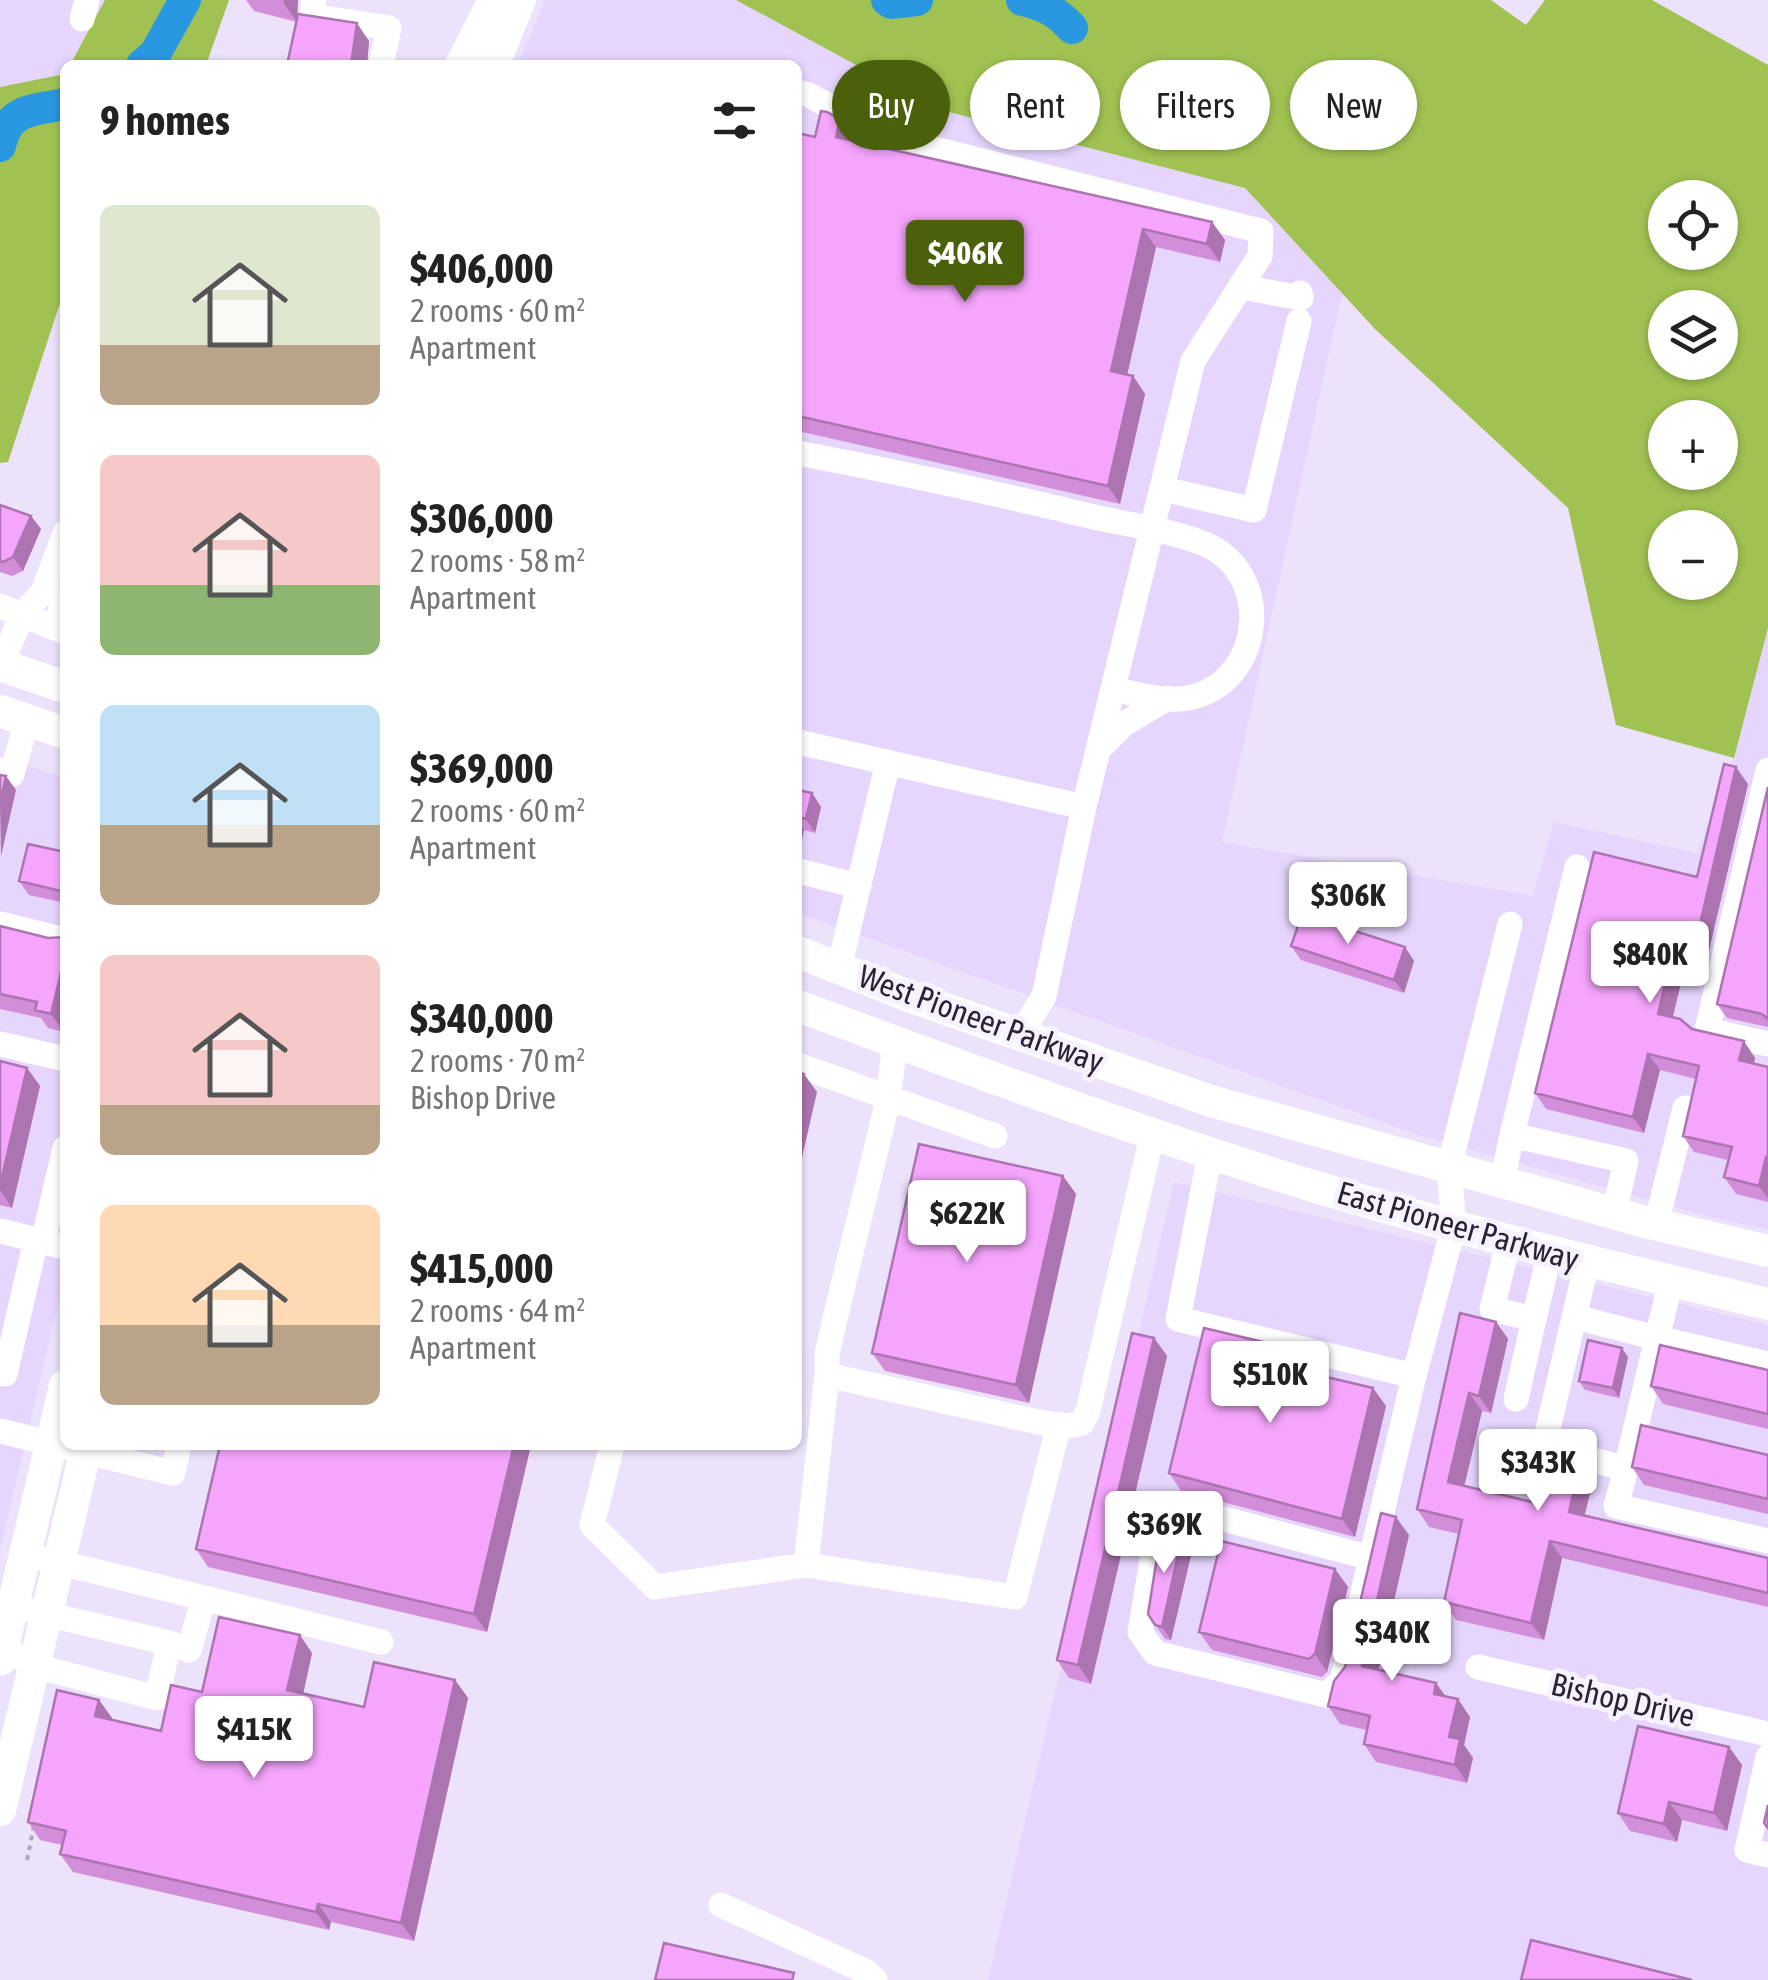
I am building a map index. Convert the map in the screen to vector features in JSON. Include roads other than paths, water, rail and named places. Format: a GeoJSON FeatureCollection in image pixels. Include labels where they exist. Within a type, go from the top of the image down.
{"type":"FeatureCollection","features":[{"type":"Feature","properties":{"kind":"main road"},"geometry":{"type":"LineString","coordinates":[[476,60],[494,0]]}},
{"type":"Feature","properties":{"kind":"main road"},"geometry":{"type":"LineString","coordinates":[[477,60],[520,0]]}},
{"type":"Feature","properties":{"kind":"main road"},"geometry":{"type":"LineString","coordinates":[[0,665],[60,685]]}},
{"type":"Feature","properties":{"kind":"main road"},"geometry":{"type":"LineString","coordinates":[[13,716],[60,731]]}},
{"type":"Feature","properties":{"kind":"main road","name":"West Pioneer Parkway"},"geometry":{"type":"LineString","coordinates":[[802,954],[912,997],[1164,1084]]}},
{"type":"Feature","properties":{"kind":"main road"},"geometry":{"type":"LineString","coordinates":[[895,1042],[912,997]]}},
{"type":"Feature","properties":{"kind":"main road","name":"West Pioneer Parkway"},"geometry":{"type":"LineString","coordinates":[[802,1007],[1153,1132]]}},
{"type":"Feature","properties":{"kind":"main road","name":"East Pioneer Parkway"},"geometry":{"type":"LineString","coordinates":[[1164,1084],[1449,1168],[1656,1225],[1768,1251]]}},
{"type":"Feature","properties":{"kind":"main road","name":"East Pioneer Parkway"},"geometry":{"type":"LineString","coordinates":[[1153,1132],[1210,1154],[1550,1252],[1768,1304]]}},
{"type":"Feature","properties":{"kind":"main road"},"geometry":{"type":"LineString","coordinates":[[1,1651],[60,1407]]}},
{"type":"Feature","properties":{"kind":"main road"},"geometry":{"type":"LineString","coordinates":[[0,1810],[86,1450]]}},
{"type":"Feature","properties":{"kind":"street"},"geometry":{"type":"LineString","coordinates":[[314,0],[312,16],[389,28],[382,60]]}},
{"type":"Feature","properties":{"kind":"street"},"geometry":{"type":"LineString","coordinates":[[802,93],[864,125],[919,145],[1261,231],[1260,256],[1193,361],[1084,806],[1044,996],[1020,1035]]}},
{"type":"Feature","properties":{"kind":"street"},"geometry":{"type":"LineString","coordinates":[[1242,287],[1301,298],[1300,294]]}},
{"type":"Feature","properties":{"kind":"street"},"geometry":{"type":"LineString","coordinates":[[1163,489],[1254,510],[1299,320]]}},
{"type":"Feature","properties":{"kind":"street"},"geometry":{"type":"LineString","coordinates":[[802,454],[1153,531],[1207,545],[1231,564],[1244,584],[1254,615],[1250,644],[1237,669],[1215,688],[1193,698],[1114,689]]}},
{"type":"Feature","properties":{"kind":"street"},"geometry":{"type":"LineString","coordinates":[[0,665],[11,610],[43,592],[60,546]]}},
{"type":"Feature","properties":{"kind":"street"},"geometry":{"type":"LineString","coordinates":[[11,610],[60,630]]}},
{"type":"Feature","properties":{"kind":"street"},"geometry":{"type":"LineString","coordinates":[[1098,750],[1124,724],[1168,698]]}},
{"type":"Feature","properties":{"kind":"street"},"geometry":{"type":"LineString","coordinates":[[0,770],[12,774],[13,716]]}},
{"type":"Feature","properties":{"kind":"street"},"geometry":{"type":"LineString","coordinates":[[802,743],[1084,806]]}},
{"type":"Feature","properties":{"kind":"street"},"geometry":{"type":"LineString","coordinates":[[839,968],[888,762]]}},
{"type":"Feature","properties":{"kind":"street"},"geometry":{"type":"LineString","coordinates":[[1768,770],[1708,1030],[1768,1044]]}},
{"type":"Feature","properties":{"kind":"street"},"geometry":{"type":"LineString","coordinates":[[1502,1182],[1577,868]]}},
{"type":"Feature","properties":{"kind":"street"},"geometry":{"type":"LineString","coordinates":[[802,872],[859,886]]}},
{"type":"Feature","properties":{"kind":"street"},"geometry":{"type":"LineString","coordinates":[[0,924],[60,939]]}},
{"type":"Feature","properties":{"kind":"street"},"geometry":{"type":"LineString","coordinates":[[1371,1558],[1175,1506],[1160,1512],[1140,1632],[1155,1653],[1326,1694],[1342,1681],[1454,1225],[1449,1168],[1510,924]]}},
{"type":"Feature","properties":{"kind":"street"},"geometry":{"type":"LineString","coordinates":[[806,1565],[827,1354],[888,1100],[895,1042]]}},
{"type":"Feature","properties":{"kind":"street"},"geometry":{"type":"LineString","coordinates":[[0,1044],[60,1058]]}},
{"type":"Feature","properties":{"kind":"street"},"geometry":{"type":"LineString","coordinates":[[802,1068],[996,1136]]}},
{"type":"Feature","properties":{"kind":"street"},"geometry":{"type":"LineString","coordinates":[[1656,1225],[1685,1108]]}},
{"type":"Feature","properties":{"kind":"street"},"geometry":{"type":"LineString","coordinates":[[826,1375],[1060,1425],[1082,1423],[1153,1132]]}},
{"type":"Feature","properties":{"kind":"street"},"geometry":{"type":"LineString","coordinates":[[1512,1134],[1626,1161],[1614,1213]]}},
{"type":"Feature","properties":{"kind":"street"},"geometry":{"type":"LineString","coordinates":[[1210,1154],[1178,1319],[1414,1376]]}},
{"type":"Feature","properties":{"kind":"street"},"geometry":{"type":"LineString","coordinates":[[5,1374],[48,1243],[60,1176]]}},
{"type":"Feature","properties":{"kind":"street"},"geometry":{"type":"LineString","coordinates":[[0,1231],[48,1243]]}},
{"type":"Feature","properties":{"kind":"street"},"geometry":{"type":"LineString","coordinates":[[1509,1240],[1492,1310],[1534,1319]]}},
{"type":"Feature","properties":{"kind":"street"},"geometry":{"type":"LineString","coordinates":[[1516,1399],[1550,1252]]}},
{"type":"Feature","properties":{"kind":"street"},"geometry":{"type":"LineString","coordinates":[[1587,1262],[1544,1446],[1626,1468]]}},
{"type":"Feature","properties":{"kind":"street"},"geometry":{"type":"LineString","coordinates":[[1670,1281],[1616,1506],[1768,1542]]}},
{"type":"Feature","properties":{"kind":"street"},"geometry":{"type":"LineString","coordinates":[[1575,1317],[1768,1364]]}},
{"type":"Feature","properties":{"kind":"street"},"geometry":{"type":"LineString","coordinates":[[611,1450],[592,1524],[655,1587],[806,1565],[1015,1597],[1060,1425]]}},
{"type":"Feature","properties":{"kind":"street"},"geometry":{"type":"LineString","coordinates":[[0,1431],[60,1445]]}},
{"type":"Feature","properties":{"kind":"street"},"geometry":{"type":"LineString","coordinates":[[93,1450],[173,1473],[179,1450]]}},
{"type":"Feature","properties":{"kind":"street"},"geometry":{"type":"LineString","coordinates":[[25,1555],[381,1642]]}},
{"type":"Feature","properties":{"kind":"street"},"geometry":{"type":"LineString","coordinates":[[13,1606],[189,1650],[204,1598]]}},
{"type":"Feature","properties":{"kind":"street"},"geometry":{"type":"LineString","coordinates":[[1,1651],[35,1666],[156,1698],[168,1643]]}},
{"type":"Feature","properties":{"kind":"street","name":"Bishop Drive"},"geometry":{"type":"LineString","coordinates":[[1478,1667],[1768,1734]]}},
{"type":"Feature","properties":{"kind":"street"},"geometry":{"type":"LineString","coordinates":[[1768,1756],[1747,1850],[1768,1855]]}},
{"type":"Feature","properties":{"kind":"street"},"geometry":{"type":"LineString","coordinates":[[721,1904],[867,1972],[875,1980]]}},
{"type":"Feature","properties":{"kind":"waterway"},"geometry":{"type":"LineString","coordinates":[[148,60],[185,0]]}},
{"type":"Feature","properties":{"kind":"waterway"},"geometry":{"type":"LineString","coordinates":[[887,0],[917,0]]}},
{"type":"Feature","properties":{"kind":"waterway"},"geometry":{"type":"LineString","coordinates":[[1022,0],[1049,10],[1072,28]]}},
{"type":"Feature","properties":{"kind":"waterway"},"geometry":{"type":"LineString","coordinates":[[0,146],[15,118],[60,105]]}}]}
